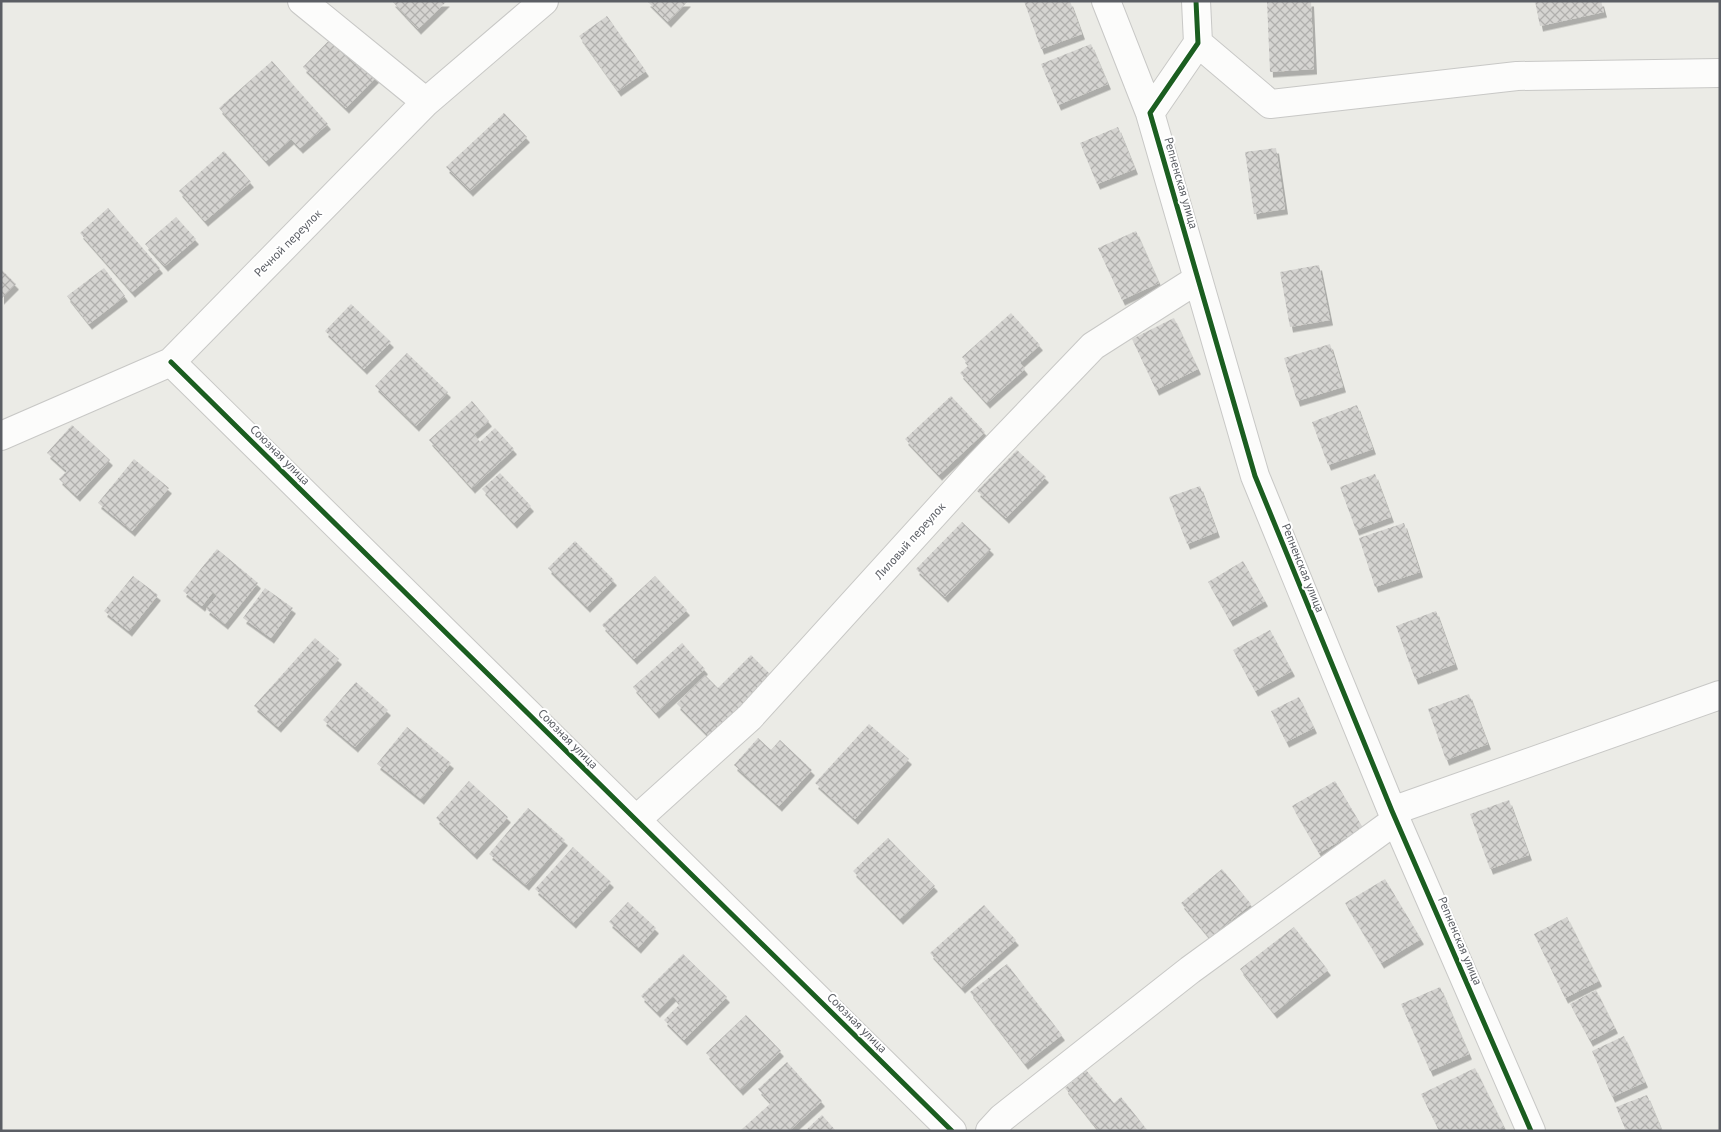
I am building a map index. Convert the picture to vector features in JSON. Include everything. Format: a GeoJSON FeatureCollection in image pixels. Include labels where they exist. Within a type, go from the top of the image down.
{"type":"FeatureCollection","features":[{"type":"Feature","properties":{"kind":"street"},"geometry":{"type":"LineString","coordinates":[[302,1],[426,102]]}},
{"type":"Feature","properties":{"kind":"street","name":"Речной переулок"},"geometry":{"type":"LineString","coordinates":[[1,436],[171,362],[426,102],[544,1]]}},
{"type":"Feature","properties":{"kind":"street","name":"Репненская улица"},"geometry":{"type":"LineString","coordinates":[[1106,1],[1150,113],[1255,476],[1394,816],[1531,1131]]}},
{"type":"Feature","properties":{"kind":"street"},"geometry":{"type":"LineString","coordinates":[[1150,113],[1198,43],[1196,1]]}},
{"type":"Feature","properties":{"kind":"street"},"geometry":{"type":"LineString","coordinates":[[1198,43],[1270,104],[1517,76],[1720,73]]}},
{"type":"Feature","properties":{"kind":"street","name":"Лиловый переулок"},"geometry":{"type":"LineString","coordinates":[[636,820],[750,717],[976,468],[1093,346],[1198,279]]}},
{"type":"Feature","properties":{"kind":"street","name":"Союзная улица"},"geometry":{"type":"LineString","coordinates":[[171,362],[952,1131]]}},
{"type":"Feature","properties":{"kind":"street"},"geometry":{"type":"LineString","coordinates":[[990,1131],[1002,1118],[1190,970],[1394,816],[1720,695]]}},
{"type":"Feature","properties":{"kind":"building"},"geometry":{"type":"Polygon","coordinates":[[[392,1],[447,1],[418,29],[392,1]]]}},
{"type":"Feature","properties":{"kind":"building"},"geometry":{"type":"Polygon","coordinates":[[[647,1],[688,1],[668,22],[647,1]]]}},
{"type":"Feature","properties":{"kind":"building"},"geometry":{"type":"Polygon","coordinates":[[[1024,1],[1070,1],[1082,34],[1041,49],[1024,1]]]}},
{"type":"Feature","properties":{"kind":"building"},"geometry":{"type":"Polygon","coordinates":[[[1267,1],[1311,1],[1314,69],[1270,72],[1267,1]]]}},
{"type":"Feature","properties":{"kind":"building"},"geometry":{"type":"Polygon","coordinates":[[[1535,1],[1601,1],[1604,12],[1540,26],[1535,1]]]}},
{"type":"Feature","properties":{"kind":"building"},"geometry":{"type":"Polygon","coordinates":[[[607,16],[646,71],[618,91],[579,36],[607,16]]]}},
{"type":"Feature","properties":{"kind":"building"},"geometry":{"type":"Polygon","coordinates":[[[347,22],[390,63],[346,108],[303,67],[347,22]]]}},
{"type":"Feature","properties":{"kind":"building"},"geometry":{"type":"Polygon","coordinates":[[[1091,44],[1108,84],[1058,105],[1041,64],[1091,44]]]}},
{"type":"Feature","properties":{"kind":"building"},"geometry":{"type":"Polygon","coordinates":[[[272,61],[328,124],[300,148],[291,139],[266,161],[219,108],[272,61]]]}},
{"type":"Feature","properties":{"kind":"building"},"geometry":{"type":"Polygon","coordinates":[[[504,113],[527,137],[470,191],[446,167],[504,113]]]}},
{"type":"Feature","properties":{"kind":"building"},"geometry":{"type":"Polygon","coordinates":[[[1118,127],[1135,169],[1097,184],[1080,143],[1118,127]]]}},
{"type":"Feature","properties":{"kind":"building"},"geometry":{"type":"Polygon","coordinates":[[[1276,148],[1285,209],[1254,214],[1245,152],[1276,148]]]}},
{"type":"Feature","properties":{"kind":"building"},"geometry":{"type":"Polygon","coordinates":[[[224,151],[251,182],[205,221],[179,191],[224,151]]]}},
{"type":"Feature","properties":{"kind":"building"},"geometry":{"type":"Polygon","coordinates":[[[108,208],[160,268],[132,292],[80,233],[108,208]]]}},
{"type":"Feature","properties":{"kind":"building"},"geometry":{"type":"Polygon","coordinates":[[[176,217],[196,239],[165,266],[145,244],[176,217]]]}},
{"type":"Feature","properties":{"kind":"building"},"geometry":{"type":"Polygon","coordinates":[[[1136,231],[1159,283],[1122,300],[1098,248],[1136,231]]]}},
{"type":"Feature","properties":{"kind":"building"},"geometry":{"type":"Polygon","coordinates":[[[1319,265],[1330,320],[1290,327],[1280,272],[1319,265]]]}},
{"type":"Feature","properties":{"kind":"building"},"geometry":{"type":"Polygon","coordinates":[[[104,268],[125,296],[89,324],[67,296],[104,268]]]}},
{"type":"Feature","properties":{"kind":"building"},"geometry":{"type":"Polygon","coordinates":[[[1,269],[16,284],[1,299],[1,269]]]}},
{"type":"Feature","properties":{"kind":"building"},"geometry":{"type":"Polygon","coordinates":[[[351,304],[391,342],[364,369],[325,331],[351,304]]]}},
{"type":"Feature","properties":{"kind":"building"},"geometry":{"type":"Polygon","coordinates":[[[1011,313],[1040,345],[1020,363],[1025,369],[987,403],[960,373],[969,365],[962,357],[1011,313]]]}},
{"type":"Feature","properties":{"kind":"building"},"geometry":{"type":"Polygon","coordinates":[[[1174,318],[1198,369],[1156,390],[1132,339],[1174,318]]]}},
{"type":"Feature","properties":{"kind":"building"},"geometry":{"type":"Polygon","coordinates":[[[1330,344],[1343,387],[1297,401],[1284,358],[1330,344]]]}},
{"type":"Feature","properties":{"kind":"building"},"geometry":{"type":"Polygon","coordinates":[[[407,353],[448,392],[416,426],[375,386],[407,353]]]}},
{"type":"Feature","properties":{"kind":"building"},"geometry":{"type":"Polygon","coordinates":[[[951,396],[985,432],[939,475],[905,439],[951,396]]]}},
{"type":"Feature","properties":{"kind":"building"},"geometry":{"type":"Polygon","coordinates":[[[472,401],[489,421],[474,434],[480,442],[495,428],[514,449],[472,488],[429,440],[472,401]]]}},
{"type":"Feature","properties":{"kind":"building"},"geometry":{"type":"Polygon","coordinates":[[[1357,405],[1373,449],[1328,465],[1312,422],[1357,405]]]}},
{"type":"Feature","properties":{"kind":"building"},"geometry":{"type":"Polygon","coordinates":[[[72,425],[110,460],[77,496],[59,479],[67,471],[47,453],[72,425]]]}},
{"type":"Feature","properties":{"kind":"building"},"geometry":{"type":"Polygon","coordinates":[[[1017,450],[1046,477],[1006,518],[977,491],[1017,450]]]}},
{"type":"Feature","properties":{"kind":"building"},"geometry":{"type":"Polygon","coordinates":[[[134,459],[169,488],[132,531],[98,503],[134,459]]]}},
{"type":"Feature","properties":{"kind":"building"},"geometry":{"type":"Polygon","coordinates":[[[500,473],[531,506],[514,523],[482,489],[500,473]]]}},
{"type":"Feature","properties":{"kind":"building"},"geometry":{"type":"Polygon","coordinates":[[[1375,474],[1391,517],[1356,530],[1340,487],[1375,474]]]}},
{"type":"Feature","properties":{"kind":"building"},"geometry":{"type":"Polygon","coordinates":[[[1200,486],[1217,532],[1187,544],[1169,497],[1200,486]]]}},
{"type":"Feature","properties":{"kind":"building"},"geometry":{"type":"Polygon","coordinates":[[[962,522],[991,549],[945,597],[916,569],[962,522]]]}},
{"type":"Feature","properties":{"kind":"building"},"geometry":{"type":"Polygon","coordinates":[[[1404,523],[1420,572],[1375,587],[1359,538],[1404,523]]]}},
{"type":"Feature","properties":{"kind":"building"},"geometry":{"type":"Polygon","coordinates":[[[575,541],[614,580],[587,607],[548,568],[575,541]]]}},
{"type":"Feature","properties":{"kind":"building"},"geometry":{"type":"Polygon","coordinates":[[[217,549],[258,583],[225,624],[206,609],[217,596],[213,592],[202,606],[183,591],[217,549]]]}},
{"type":"Feature","properties":{"kind":"building"},"geometry":{"type":"Polygon","coordinates":[[[1243,561],[1265,601],[1230,621],[1208,582],[1243,561]]]}},
{"type":"Feature","properties":{"kind":"building"},"geometry":{"type":"Polygon","coordinates":[[[133,576],[158,595],[129,631],[104,611],[133,576]]]}},
{"type":"Feature","properties":{"kind":"building"},"geometry":{"type":"Polygon","coordinates":[[[655,576],[687,610],[634,659],[602,625],[655,576]]]}},
{"type":"Feature","properties":{"kind":"building"},"geometry":{"type":"Polygon","coordinates":[[[265,588],[293,608],[271,638],[243,618],[265,588]]]}},
{"type":"Feature","properties":{"kind":"building"},"geometry":{"type":"Polygon","coordinates":[[[1436,611],[1455,664],[1415,679],[1396,626],[1436,611]]]}},
{"type":"Feature","properties":{"kind":"building"},"geometry":{"type":"Polygon","coordinates":[[[1270,630],[1292,671],[1255,691],[1233,650],[1270,630]]]}},
{"type":"Feature","properties":{"kind":"building"},"geometry":{"type":"Polygon","coordinates":[[[315,638],[339,659],[278,727],[254,706],[315,638]]]}},
{"type":"Feature","properties":{"kind":"building"},"geometry":{"type":"Polygon","coordinates":[[[682,643],[705,669],[656,713],[633,687],[682,643]]]}},
{"type":"Feature","properties":{"kind":"building"},"geometry":{"type":"Polygon","coordinates":[[[751,655],[772,676],[711,738],[677,704],[705,675],[718,688],[751,655]]]}},
{"type":"Feature","properties":{"kind":"building"},"geometry":{"type":"Polygon","coordinates":[[[356,682],[388,710],[355,747],[323,720],[356,682]]]}},
{"type":"Feature","properties":{"kind":"building"},"geometry":{"type":"Polygon","coordinates":[[[1469,694],[1488,744],[1446,760],[1428,709],[1469,694]]]}},
{"type":"Feature","properties":{"kind":"building"},"geometry":{"type":"Polygon","coordinates":[[[1299,697],[1314,728],[1286,742],[1271,711],[1299,697]]]}},
{"type":"Feature","properties":{"kind":"building"},"geometry":{"type":"Polygon","coordinates":[[[869,724],[909,759],[855,819],[815,783],[869,724]]]}},
{"type":"Feature","properties":{"kind":"building"},"geometry":{"type":"Polygon","coordinates":[[[407,727],[451,763],[421,799],[377,764],[407,727]]]}},
{"type":"Feature","properties":{"kind":"building"},"geometry":{"type":"Polygon","coordinates":[[[758,738],[771,750],[780,740],[812,770],[779,806],[734,765],[758,738]]]}},
{"type":"Feature","properties":{"kind":"building"},"geometry":{"type":"Polygon","coordinates":[[[469,781],[508,817],[474,854],[436,818],[469,781]]]}},
{"type":"Feature","properties":{"kind":"building"},"geometry":{"type":"Polygon","coordinates":[[[1335,781],[1363,828],[1319,853],[1292,806],[1335,781]]]}},
{"type":"Feature","properties":{"kind":"building"},"geometry":{"type":"Polygon","coordinates":[[[1509,800],[1529,855],[1490,869],[1470,814],[1509,800]]]}},
{"type":"Feature","properties":{"kind":"building"},"geometry":{"type":"Polygon","coordinates":[[[528,808],[565,840],[526,885],[489,854],[528,808]]]}},
{"type":"Feature","properties":{"kind":"building"},"geometry":{"type":"Polygon","coordinates":[[[888,838],[935,886],[900,919],[853,871],[888,838]]]}},
{"type":"Feature","properties":{"kind":"building"},"geometry":{"type":"Polygon","coordinates":[[[573,847],[611,882],[573,923],[535,889],[573,847]]]}},
{"type":"Feature","properties":{"kind":"building"},"geometry":{"type":"Polygon","coordinates":[[[1222,869],[1251,904],[1210,938],[1181,903],[1222,869]]]}},
{"type":"Feature","properties":{"kind":"building"},"geometry":{"type":"Polygon","coordinates":[[[1385,879],[1421,939],[1381,963],[1345,903],[1385,879]]]}},
{"type":"Feature","properties":{"kind":"building"},"geometry":{"type":"Polygon","coordinates":[[[628,902],[656,928],[638,948],[609,922],[628,902]]]}},
{"type":"Feature","properties":{"kind":"building"},"geometry":{"type":"Polygon","coordinates":[[[984,905],[1016,940],[962,988],[930,953],[984,905]]]}},
{"type":"Feature","properties":{"kind":"building"},"geometry":{"type":"Polygon","coordinates":[[[1567,917],[1599,981],[1565,998],[1534,934],[1567,917]]]}},
{"type":"Feature","properties":{"kind":"building"},"geometry":{"type":"Polygon","coordinates":[[[1294,927],[1328,970],[1274,1013],[1240,969],[1294,927]]]}},
{"type":"Feature","properties":{"kind":"building"},"geometry":{"type":"Polygon","coordinates":[[[683,954],[727,997],[684,1040],[664,1020],[680,1004],[673,996],[657,1012],[641,996],[683,954]]]}},
{"type":"Feature","properties":{"kind":"building"},"geometry":{"type":"Polygon","coordinates":[[[1007,964],[1062,1035],[1025,1064],[970,992],[1007,964]]]}},
{"type":"Feature","properties":{"kind":"building"},"geometry":{"type":"Polygon","coordinates":[[[1440,987],[1469,1054],[1430,1071],[1401,1004],[1440,987]]]}},
{"type":"Feature","properties":{"kind":"building"},"geometry":{"type":"Polygon","coordinates":[[[1596,990],[1615,1028],[1590,1041],[1570,1004],[1596,990]]]}},
{"type":"Feature","properties":{"kind":"building"},"geometry":{"type":"Polygon","coordinates":[[[746,1015],[781,1051],[740,1090],[706,1053],[746,1015]]]}},
{"type":"Feature","properties":{"kind":"building"},"geometry":{"type":"Polygon","coordinates":[[[1624,1036],[1645,1082],[1612,1097],[1592,1051],[1624,1036]]]}},
{"type":"Feature","properties":{"kind":"building"},"geometry":{"type":"Polygon","coordinates":[[[787,1062],[822,1101],[789,1131],[740,1131],[771,1103],[758,1089],[787,1062]]]}},
{"type":"Feature","properties":{"kind":"building"},"geometry":{"type":"Polygon","coordinates":[[[1475,1068],[1504,1127],[1497,1131],[1439,1131],[1421,1094],[1475,1068]]]}},
{"type":"Feature","properties":{"kind":"building"},"geometry":{"type":"Polygon","coordinates":[[[1086,1070],[1114,1103],[1121,1097],[1148,1131],[1099,1131],[1065,1088],[1086,1070]]]}},
{"type":"Feature","properties":{"kind":"building"},"geometry":{"type":"Polygon","coordinates":[[[1647,1095],[1662,1131],[1626,1131],[1616,1107],[1647,1095]]]}},
{"type":"Feature","properties":{"kind":"building"},"geometry":{"type":"Polygon","coordinates":[[[822,1115],[836,1131],[805,1131],[822,1115]]]}},
{"type":"Feature","properties":{"kind":"cycle path"},"geometry":{"type":"LineString","coordinates":[[1196,1],[1198,43],[1150,113],[1255,476],[1392,811],[1531,1131]]}},
{"type":"Feature","properties":{"kind":"cycle path"},"geometry":{"type":"LineString","coordinates":[[171,362],[952,1131]]}}]}
